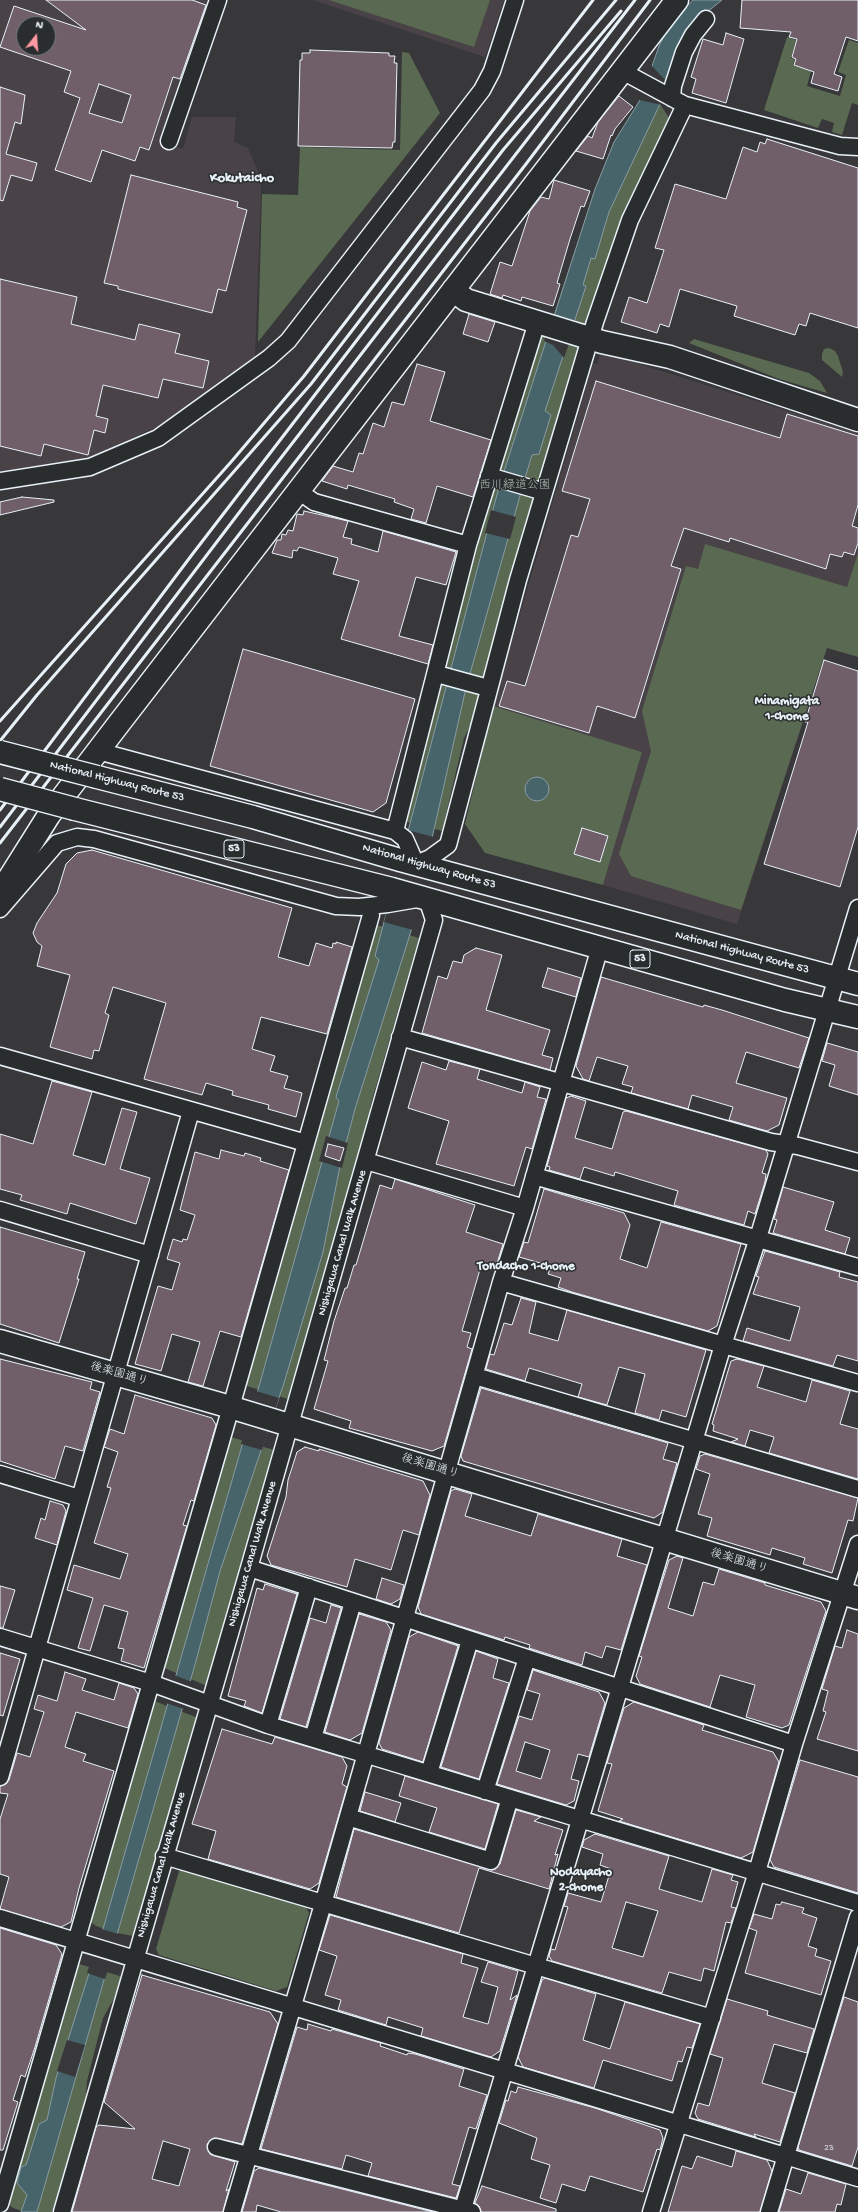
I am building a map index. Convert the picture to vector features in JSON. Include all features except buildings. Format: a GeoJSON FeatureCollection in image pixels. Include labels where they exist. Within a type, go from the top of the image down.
{"type":"FeatureCollection","features":[{"type":"Feature","properties":{"kind":"main road"},"geometry":{"type":"LineString","coordinates":[[0,872],[49,815],[677,0]]}},
{"type":"Feature","properties":{"kind":"main road"},"geometry":{"type":"LineString","coordinates":[[453,290],[466,300],[581,336],[670,357],[858,420]]}},
{"type":"Feature","properties":{"kind":"main road","name":"National Highway Route 53"},"geometry":{"type":"LineString","coordinates":[[0,752],[253,817],[858,984]]}},
{"type":"Feature","properties":{"kind":"main road","name":"53"},"geometry":{"type":"LineString","coordinates":[[0,789],[390,897],[421,898],[785,1000],[858,1017]]}},
{"type":"Feature","properties":{"kind":"main road"},"geometry":{"type":"LineString","coordinates":[[0,893],[49,815]]}},
{"type":"Feature","properties":{"kind":"main road","name":"後楽園通り"},"geometry":{"type":"LineString","coordinates":[[0,1341],[239,1409],[850,1595]]}},
{"type":"Feature","properties":{"kind":"street"},"geometry":{"type":"LineString","coordinates":[[170,141],[218,0]]}},
{"type":"Feature","properties":{"kind":"street"},"geometry":{"type":"LineString","coordinates":[[0,481],[90,467],[158,438],[269,358],[288,341],[482,90],[492,71],[514,0]]}},
{"type":"Feature","properties":{"kind":"street"},"geometry":{"type":"LineString","coordinates":[[98,751],[400,835],[418,862],[443,849],[450,840],[488,688],[544,492],[581,336],[630,220],[674,99],[673,86],[684,52],[693,35],[706,19]]}},
{"type":"Feature","properties":{"kind":"street"},"geometry":{"type":"LineString","coordinates":[[622,71],[674,99],[840,146],[858,147]]}},
{"type":"Feature","properties":{"kind":"street"},"geometry":{"type":"LineString","coordinates":[[400,835],[442,675],[468,545],[495,478],[544,324]]}},
{"type":"Feature","properties":{"kind":"street"},"geometry":{"type":"LineString","coordinates":[[495,478],[544,492]]}},
{"type":"Feature","properties":{"kind":"street"},"geometry":{"type":"LineString","coordinates":[[298,490],[314,502],[468,545]]}},
{"type":"Feature","properties":{"kind":"street"},"geometry":{"type":"LineString","coordinates":[[442,675],[488,688]]}},
{"type":"Feature","properties":{"kind":"street"},"geometry":{"type":"LineString","coordinates":[[0,909],[57,843],[77,838],[94,839],[336,906],[390,897]]}},
{"type":"Feature","properties":{"kind":"street","name":"Nishigawa Canal Walk Avenue"},"geometry":{"type":"LineString","coordinates":[[62,2212],[134,1959],[249,1568],[281,1422],[366,1162],[434,920],[429,905],[421,898]]}},
{"type":"Feature","properties":{"kind":"street"},"geometry":{"type":"LineString","coordinates":[[216,2147],[466,2211],[536,1966],[666,1540],[723,1345],[758,1238],[858,908]]}},
{"type":"Feature","properties":{"kind":"street"},"geometry":{"type":"LineString","coordinates":[[0,2204],[151,1683],[239,1409],[306,1144],[372,915]]}},
{"type":"Feature","properties":{"kind":"street"},"geometry":{"type":"LineString","coordinates":[[232,2212],[323,1904],[501,1282],[525,1208],[600,947]]}},
{"type":"Feature","properties":{"kind":"street"},"geometry":{"type":"LineString","coordinates":[[400,1037],[740,1134],[858,1162]]}},
{"type":"Feature","properties":{"kind":"street"},"geometry":{"type":"LineString","coordinates":[[0,1056],[306,1144]]}},
{"type":"Feature","properties":{"kind":"street"},"geometry":{"type":"LineString","coordinates":[[0,1777],[191,1112]]}},
{"type":"Feature","properties":{"kind":"street"},"geometry":{"type":"LineString","coordinates":[[366,1162],[525,1208]]}},
{"type":"Feature","properties":{"kind":"street"},"geometry":{"type":"LineString","coordinates":[[534,1176],[858,1267]]}},
{"type":"Feature","properties":{"kind":"street"},"geometry":{"type":"LineString","coordinates":[[0,1210],[150,1255]]}},
{"type":"Feature","properties":{"kind":"street"},"geometry":{"type":"LineString","coordinates":[[501,1282],[858,1383]]}},
{"type":"Feature","properties":{"kind":"street"},"geometry":{"type":"LineString","coordinates":[[475,1376],[858,1489]]}},
{"type":"Feature","properties":{"kind":"street"},"geometry":{"type":"LineString","coordinates":[[0,1474],[80,1498]]}},
{"type":"Feature","properties":{"kind":"street"},"geometry":{"type":"LineString","coordinates":[[651,2212],[757,1872],[794,1744],[850,1595],[858,1544]]}},
{"type":"Feature","properties":{"kind":"street"},"geometry":{"type":"LineString","coordinates":[[249,1568],[794,1744]]}},
{"type":"Feature","properties":{"kind":"street"},"geometry":{"type":"LineString","coordinates":[[268,1725],[310,1587]]}},
{"type":"Feature","properties":{"kind":"street"},"geometry":{"type":"LineString","coordinates":[[313,1738],[353,1602]]}},
{"type":"Feature","properties":{"kind":"street"},"geometry":{"type":"LineString","coordinates":[[0,1637],[151,1683],[268,1725],[858,1903]]}},
{"type":"Feature","properties":{"kind":"street"},"geometry":{"type":"LineString","coordinates":[[429,1773],[470,1640]]}},
{"type":"Feature","properties":{"kind":"street"},"geometry":{"type":"LineString","coordinates":[[485,1791],[527,1658]]}},
{"type":"Feature","properties":{"kind":"street"},"geometry":{"type":"LineString","coordinates":[[348,1817],[491,1861],[510,1798]]}},
{"type":"Feature","properties":{"kind":"street"},"geometry":{"type":"LineString","coordinates":[[164,1856],[712,2018]]}},
{"type":"Feature","properties":{"kind":"street"},"geometry":{"type":"LineString","coordinates":[[769,2212],[858,1917]]}},
{"type":"Feature","properties":{"kind":"street"},"geometry":{"type":"LineString","coordinates":[[0,1918],[858,2178]]}},
{"type":"Feature","properties":{"kind":"shaded area"},"geometry":{"type":"Polygon","coordinates":[[[0,0],[214,0],[164,144],[183,149],[192,117],[236,117],[234,142],[248,148],[260,177],[261,192],[255,356],[165,423],[90,458],[0,471],[0,0]]]}},
{"type":"Feature","properties":{"kind":"shaded area"},"geometry":{"type":"Polygon","coordinates":[[[313,0],[504,0],[485,57],[313,0]]]}},
{"type":"Feature","properties":{"kind":"shaded area"},"geometry":{"type":"Polygon","coordinates":[[[604,353],[858,433],[858,553],[737,924],[603,885],[642,752],[493,707],[593,363],[597,364],[600,355],[604,353]]]}},
{"type":"Feature","properties":{"kind":"green space"},"geometry":{"type":"Polygon","coordinates":[[[329,0],[490,0],[474,47],[329,0]]]}},
{"type":"Feature","properties":{"kind":"green space"},"geometry":{"type":"Polygon","coordinates":[[[787,37],[796,40],[791,58],[795,59],[793,65],[811,71],[807,86],[840,96],[846,75],[838,72],[849,40],[858,43],[858,105],[852,103],[842,135],[832,132],[834,123],[822,119],[818,128],[764,110],[787,37]]]}},
{"type":"Feature","properties":{"kind":"green space"},"geometry":{"type":"Polygon","coordinates":[[[402,52],[409,53],[440,113],[258,342],[262,194],[298,195],[300,147],[400,150],[402,52]]]}},
{"type":"Feature","properties":{"kind":"green space","name":"西川緑道公園"},"geometry":{"type":"Polygon","coordinates":[[[660,104],[669,118],[621,219],[588,319],[536,490],[473,720],[464,738],[442,831],[404,821],[494,478],[540,338],[545,325],[554,314],[595,189],[614,142],[660,104]]]}},
{"type":"Feature","properties":{"kind":"green space"},"geometry":{"type":"Polygon","coordinates":[[[694,339],[809,373],[820,381],[827,393],[779,379],[689,343],[694,339]]]}},
{"type":"Feature","properties":{"kind":"green space"},"geometry":{"type":"Polygon","coordinates":[[[829,348],[835,351],[838,356],[843,372],[842,377],[822,360],[824,349],[829,348]]]}},
{"type":"Feature","properties":{"kind":"green space"},"geometry":{"type":"Polygon","coordinates":[[[705,544],[847,587],[858,553],[858,657],[827,648],[741,910],[631,876],[619,854],[651,751],[642,711],[686,566],[698,569],[705,544]]]}},
{"type":"Feature","properties":{"kind":"green space"},"geometry":{"type":"Polygon","coordinates":[[[493,706],[642,752],[603,885],[485,853],[465,824],[493,706]]]}},
{"type":"Feature","properties":{"kind":"green space"},"geometry":{"type":"Polygon","coordinates":[[[377,925],[419,938],[370,1107],[370,1122],[288,1399],[244,1385],[377,925]]]}},
{"type":"Feature","properties":{"kind":"green space"},"geometry":{"type":"Polygon","coordinates":[[[231,1437],[274,1450],[207,1686],[162,1667],[231,1437]]]}},
{"type":"Feature","properties":{"kind":"green space"},"geometry":{"type":"Polygon","coordinates":[[[152,1700],[198,1718],[133,1936],[117,1933],[96,1926],[88,1920],[152,1700]]]}},
{"type":"Feature","properties":{"kind":"green space"},"geometry":{"type":"Polygon","coordinates":[[[184,1868],[304,1903],[309,1913],[287,1987],[276,1991],[159,1955],[156,1949],[179,1871],[184,1868]]]}},
{"type":"Feature","properties":{"kind":"green space"},"geometry":{"type":"Polygon","coordinates":[[[79,1964],[120,1976],[121,1980],[116,1995],[103,2018],[87,2081],[85,2107],[55,2207],[52,2212],[25,2212],[13,2208],[8,2203],[76,1968],[79,1964]]]}},
{"type":"Feature","properties":{"kind":"water"},"geometry":{"type":"Polygon","coordinates":[[[693,0],[722,0],[701,17],[609,212],[595,259],[591,258],[583,285],[586,286],[545,411],[551,415],[539,454],[532,455],[466,688],[411,931],[355,1109],[340,1166],[323,1252],[284,1383],[220,1571],[196,1661],[37,2212],[21,2212],[27,2195],[17,2183],[21,2167],[26,2165],[39,2124],[47,2120],[56,2078],[103,1929],[258,1390],[339,1101],[336,1097],[379,960],[375,956],[499,487],[595,189],[614,142],[640,100],[659,46],[671,23],[693,0]]]}},
{"type":"Feature","properties":{"kind":"water"},"geometry":{"type":"Polygon","coordinates":[[[537,777],[542,778],[548,784],[548,794],[542,800],[537,801],[532,800],[526,794],[525,789],[526,784],[532,778],[537,777]]]}},
{"type":"Feature","properties":{"kind":"pier"},"geometry":{"type":"Polygon","coordinates":[[[651,65],[668,83],[662,105],[639,100],[651,65]]]}},
{"type":"Feature","properties":{"kind":"pier"},"geometry":{"type":"Polygon","coordinates":[[[553,314],[577,321],[564,358],[553,345],[544,341],[553,314]]]}},
{"type":"Feature","properties":{"kind":"pier"},"geometry":{"type":"Polygon","coordinates":[[[491,510],[516,517],[510,539],[485,533],[491,510]]]}},
{"type":"Feature","properties":{"kind":"pier"},"geometry":{"type":"Polygon","coordinates":[[[407,830],[434,837],[413,930],[384,922],[407,830]]]}},
{"type":"Feature","properties":{"kind":"pier"},"geometry":{"type":"Polygon","coordinates":[[[326,1136],[348,1143],[342,1168],[319,1161],[326,1136]]]}},
{"type":"Feature","properties":{"kind":"pier"},"geometry":{"type":"Polygon","coordinates":[[[256,1391],[279,1398],[262,1450],[241,1444],[256,1391]]]}},
{"type":"Feature","properties":{"kind":"pier"},"geometry":{"type":"Polygon","coordinates":[[[174,1675],[192,1682],[184,1709],[166,1703],[174,1675]]]}},
{"type":"Feature","properties":{"kind":"pier"},"geometry":{"type":"Polygon","coordinates":[[[101,1929],[119,1934],[105,1979],[87,1973],[101,1929]]]}},
{"type":"Feature","properties":{"kind":"pier"},"geometry":{"type":"Polygon","coordinates":[[[67,2040],[85,2045],[75,2077],[57,2071],[67,2040]]]}},
{"type":"Feature","properties":{"kind":"railway"},"geometry":{"type":"LineString","coordinates":[[0,721],[231,462],[304,376],[593,0]]}},
{"type":"Feature","properties":{"kind":"railway"},"geometry":{"type":"LineString","coordinates":[[0,741],[37,695],[311,384],[496,143],[616,0]]}},
{"type":"Feature","properties":{"kind":"railway"},"geometry":{"type":"LineString","coordinates":[[0,827],[270,472],[635,0]]}},
{"type":"Feature","properties":{"kind":"railway"},"geometry":{"type":"LineString","coordinates":[[0,843],[526,164],[650,0]]}},
{"type":"Feature","properties":{"kind":"railway"},"geometry":{"type":"LineString","coordinates":[[0,810],[191,556],[503,150],[621,11]]}},
{"type":"Feature","properties":{"kind":"district","name":"Kokutaicho"},"geometry":{"type":"Point","coordinates":[242,179]}},
{"type":"Feature","properties":{"kind":"district","name":"Minamigata 1-chome"},"geometry":{"type":"Point","coordinates":[787,710]}},
{"type":"Feature","properties":{"kind":"district","name":"Tondacho 1-chome"},"geometry":{"type":"Point","coordinates":[526,1267]}},
{"type":"Feature","properties":{"kind":"district","name":"Nodayacho 2-chome"},"geometry":{"type":"Point","coordinates":[581,1880]}}]}
